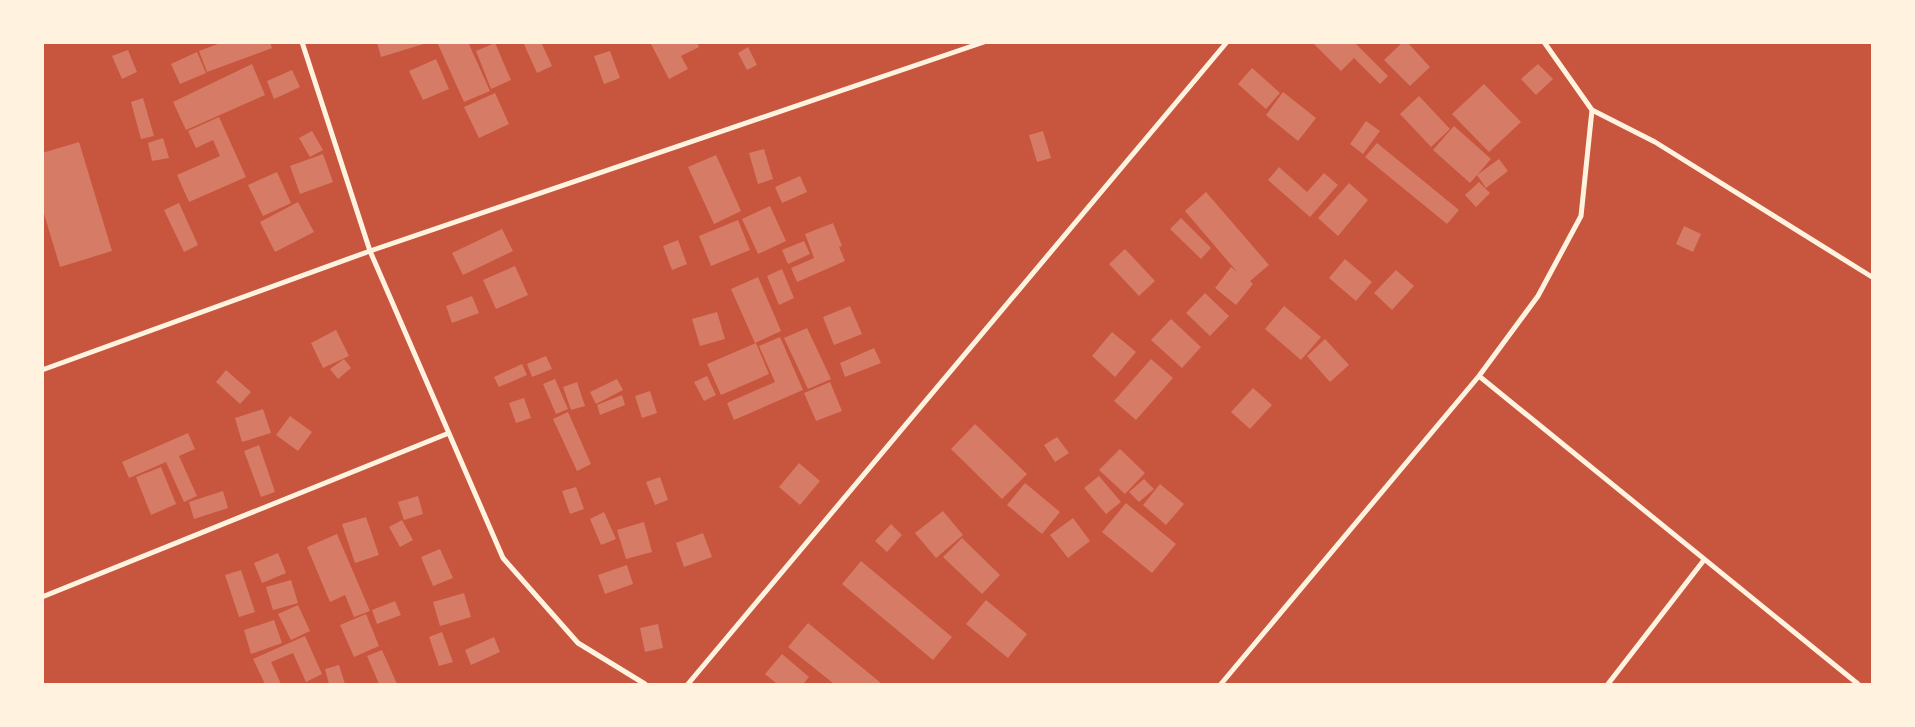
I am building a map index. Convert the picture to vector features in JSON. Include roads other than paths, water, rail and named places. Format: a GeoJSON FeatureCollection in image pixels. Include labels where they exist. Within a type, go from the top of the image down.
{"type":"FeatureCollection","features":[{"type":"Feature","properties":{"kind":"street"},"geometry":{"type":"LineString","coordinates":[[302,42],[370,251],[503,558],[578,643],[645,684]]}},
{"type":"Feature","properties":{"kind":"street"},"geometry":{"type":"LineString","coordinates":[[42,370],[370,251],[984,42]]}},
{"type":"Feature","properties":{"kind":"street"},"geometry":{"type":"LineString","coordinates":[[688,684],[1227,42]]}},
{"type":"Feature","properties":{"kind":"street"},"geometry":{"type":"LineString","coordinates":[[1544,42],[1592,110],[1655,142],[1872,277]]}},
{"type":"Feature","properties":{"kind":"street"},"geometry":{"type":"LineString","coordinates":[[1221,684],[1479,376],[1538,296],[1581,216],[1592,110]]}},
{"type":"Feature","properties":{"kind":"street"},"geometry":{"type":"LineString","coordinates":[[1479,376],[1858,684]]}},
{"type":"Feature","properties":{"kind":"street"},"geometry":{"type":"LineString","coordinates":[[42,597],[448,433]]}},
{"type":"Feature","properties":{"kind":"street"},"geometry":{"type":"LineString","coordinates":[[1608,684],[1704,560]]}}]}
